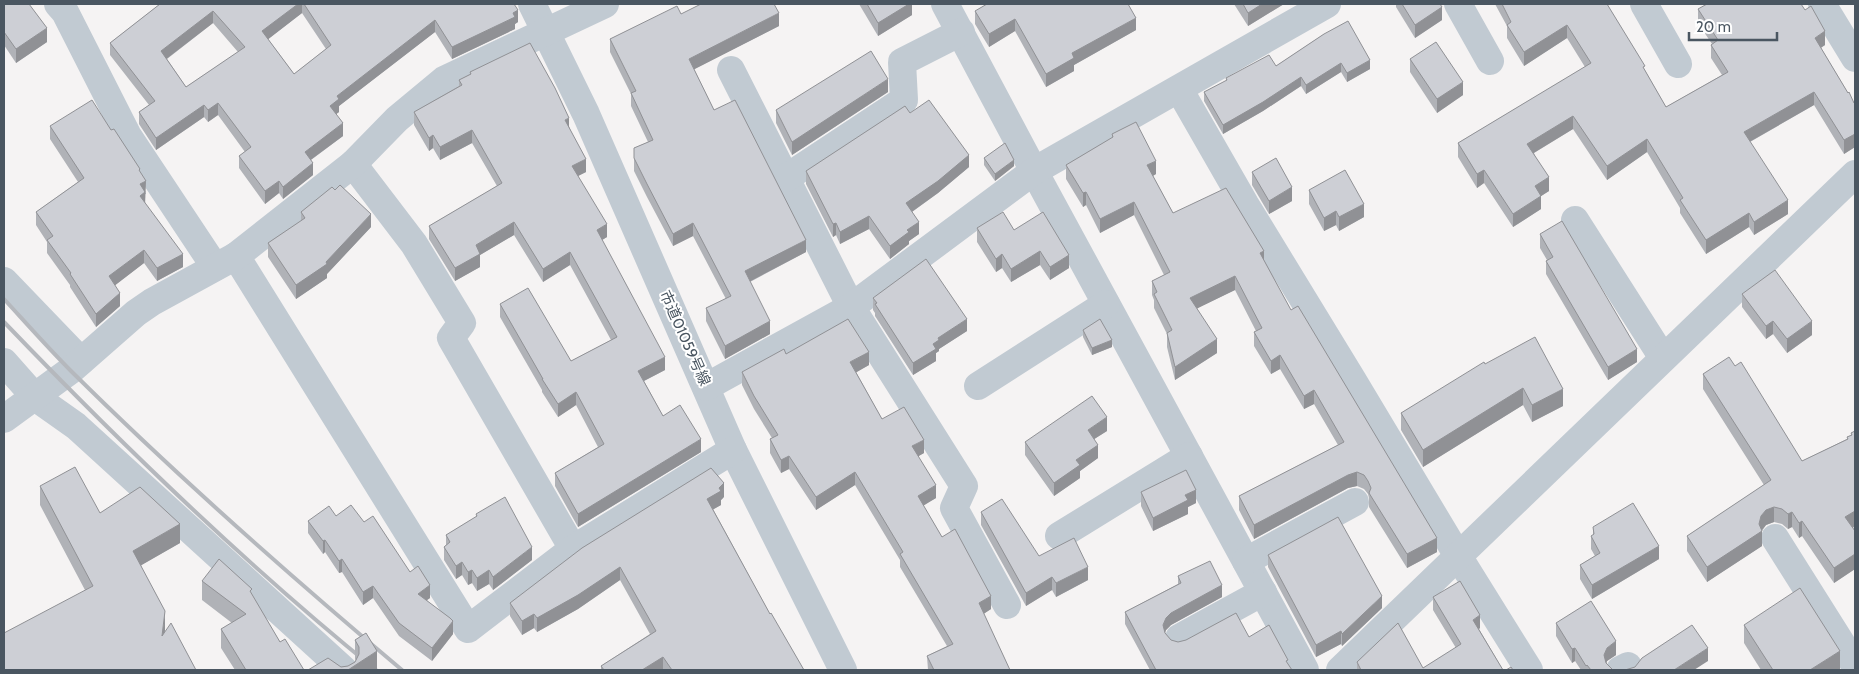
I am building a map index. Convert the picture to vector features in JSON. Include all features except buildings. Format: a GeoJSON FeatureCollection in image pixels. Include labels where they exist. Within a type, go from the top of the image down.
{"type":"FeatureCollection","features":[{"type":"Feature","properties":{"kind":"street"},"geometry":{"type":"LineString","coordinates":[[58,4],[65,12],[128,136],[226,261],[468,629],[573,549],[734,450]]}},
{"type":"Feature","properties":{"kind":"street","name":"市道01059号線"},"geometry":{"type":"LineString","coordinates":[[532,4],[586,114],[734,450],[843,670]]}},
{"type":"Feature","properties":{"kind":"street"},"geometry":{"type":"LineString","coordinates":[[4,419],[81,362],[136,313],[152,302],[226,261],[353,164],[397,119],[444,80],[605,4]]}},
{"type":"Feature","properties":{"kind":"street"},"geometry":{"type":"LineString","coordinates":[[945,4],[1305,670]]}},
{"type":"Feature","properties":{"kind":"street"},"geometry":{"type":"LineString","coordinates":[[706,386],[850,307],[1034,171],[1327,4]]}},
{"type":"Feature","properties":{"kind":"street"},"geometry":{"type":"LineString","coordinates":[[1458,4],[1490,61]]}},
{"type":"Feature","properties":{"kind":"street"},"geometry":{"type":"LineString","coordinates":[[1644,4],[1678,64]]}},
{"type":"Feature","properties":{"kind":"street"},"geometry":{"type":"LineString","coordinates":[[1822,4],[1855,58]]}},
{"type":"Feature","properties":{"kind":"street"},"geometry":{"type":"LineString","coordinates":[[786,178],[904,100],[902,62],[960,32]]}},
{"type":"Feature","properties":{"kind":"street"},"geometry":{"type":"LineString","coordinates":[[731,70],[850,307],[964,486],[954,508],[1007,605]]}},
{"type":"Feature","properties":{"kind":"street"},"geometry":{"type":"LineString","coordinates":[[1179,88],[1245,204],[1529,670]]}},
{"type":"Feature","properties":{"kind":"street"},"geometry":{"type":"LineString","coordinates":[[353,164],[414,244],[462,323],[451,338],[573,549]]}},
{"type":"Feature","properties":{"kind":"street"},"geometry":{"type":"LineString","coordinates":[[1340,670],[1855,174]]}},
{"type":"Feature","properties":{"kind":"street"},"geometry":{"type":"LineString","coordinates":[[1575,220],[1663,358]]}},
{"type":"Feature","properties":{"kind":"street"},"geometry":{"type":"LineString","coordinates":[[4,281],[81,362]]}},
{"type":"Feature","properties":{"kind":"street"},"geometry":{"type":"LineString","coordinates":[[978,386],[1106,304]]}},
{"type":"Feature","properties":{"kind":"street"},"geometry":{"type":"LineString","coordinates":[[4,362],[35,397],[76,426],[344,670]]}},
{"type":"Feature","properties":{"kind":"street"},"geometry":{"type":"LineString","coordinates":[[1059,536],[1189,456]]}},
{"type":"Feature","properties":{"kind":"street"},"geometry":{"type":"LineString","coordinates":[[1246,561],[1355,502]]}},
{"type":"Feature","properties":{"kind":"street"},"geometry":{"type":"LineString","coordinates":[[1775,538],[1855,665]]}},
{"type":"Feature","properties":{"kind":"street"},"geometry":{"type":"LineString","coordinates":[[1179,638],[1262,592]]}},
{"type":"Feature","properties":{"kind":"railway"},"geometry":{"type":"LineString","coordinates":[[4,299],[71,371],[152,449],[276,561],[402,670]]}},
{"type":"Feature","properties":{"kind":"railway"},"geometry":{"type":"LineString","coordinates":[[4,322],[184,502],[279,588],[376,670]]}}]}
